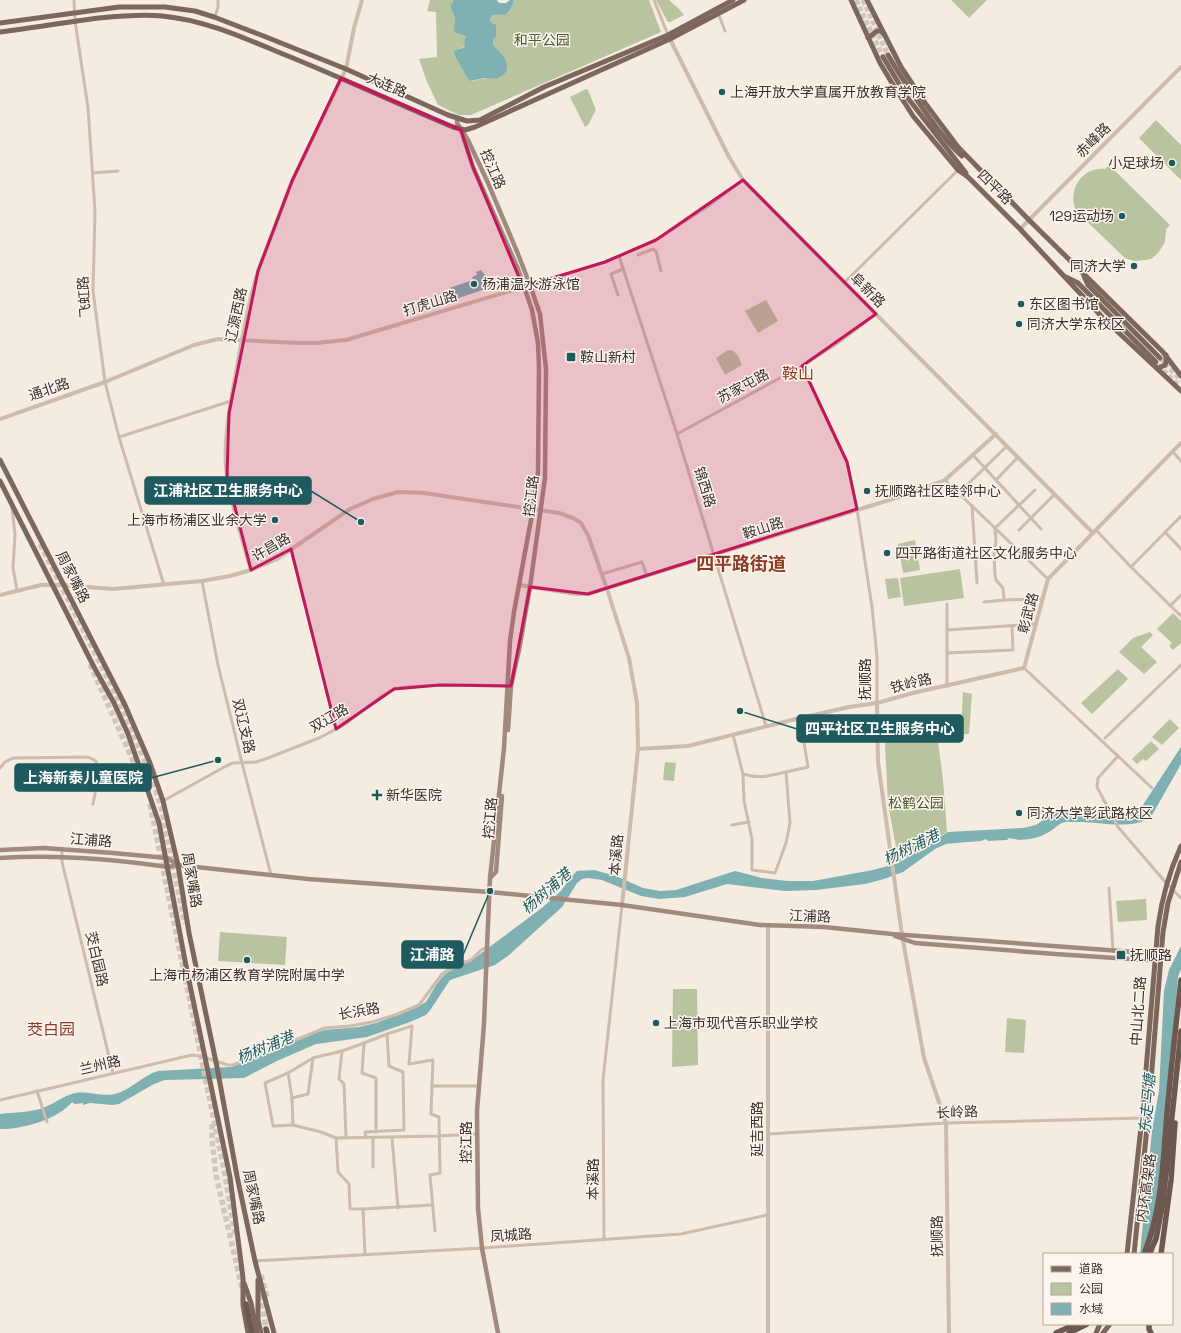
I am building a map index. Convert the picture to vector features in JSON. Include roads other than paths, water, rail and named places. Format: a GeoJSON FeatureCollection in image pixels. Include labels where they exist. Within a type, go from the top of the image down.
{"type":"FeatureCollection","features":[{"type":"Feature","properties":{"kind":"highway","name":"内环高架路"},"geometry":{"type":"LineString","coordinates":[[1144,1253],[1150,1239],[1157,1210],[1181,980]]}},
{"type":"Feature","properties":{"kind":"highway","name":"内环高架路"},"geometry":{"type":"LineString","coordinates":[[1149,1253],[1156,1239],[1163,1202],[1181,1031]]}},
{"type":"Feature","properties":{"kind":"highway"},"geometry":{"type":"LineString","coordinates":[[1160,1253],[1171,1180],[1181,1056]]}},
{"type":"Feature","properties":{"kind":"highway"},"geometry":{"type":"LineString","coordinates":[[246,1304],[252,1333]]}},
{"type":"Feature","properties":{"kind":"highway"},"geometry":{"type":"LineString","coordinates":[[1056,1333],[1074,1325]]}},
{"type":"Feature","properties":{"kind":"highway"},"geometry":{"type":"LineString","coordinates":[[1068,1333],[1085,1325]]}},
{"type":"Feature","properties":{"kind":"main road","name":"大连路"},"geometry":{"type":"LineString","coordinates":[[1,22],[119,7],[148,6],[178,8],[215,17],[346,69],[457,119],[467,122],[480,120],[544,88],[669,37],[733,0]]}},
{"type":"Feature","properties":{"kind":"main road","name":"大连路"},"geometry":{"type":"LineString","coordinates":[[0,32],[76,21],[135,15],[162,16],[189,21],[209,26],[252,41],[461,130],[469,130],[669,37],[744,0]]}},
{"type":"Feature","properties":{"kind":"main road","name":"四平路"},"geometry":{"type":"LineString","coordinates":[[851,0],[868,38],[888,76],[913,116],[958,170],[968,177],[1020,228],[1064,275],[1078,283],[1156,365]]}},
{"type":"Feature","properties":{"kind":"main road","name":"四平路"},"geometry":{"type":"LineString","coordinates":[[867,0],[901,67],[925,103],[958,147],[1029,220],[1166,355],[1181,376]]}},
{"type":"Feature","properties":{"kind":"main road"},"geometry":{"type":"LineString","coordinates":[[868,38],[877,31],[884,33]]}},
{"type":"Feature","properties":{"kind":"main road"},"geometry":{"type":"LineString","coordinates":[[968,177],[907,98],[886,56],[938,129],[955,150],[970,160]]}},
{"type":"Feature","properties":{"kind":"main road","name":"控江路"},"geometry":{"type":"LineString","coordinates":[[457,119],[457,123],[468,140],[482,170],[530,285],[540,314],[544,346],[548,425],[545,478],[530,587],[519,650],[509,686]]}},
{"type":"Feature","properties":{"kind":"main road","name":"控江路"},"geometry":{"type":"LineString","coordinates":[[461,130],[473,167],[518,269],[532,310],[538,343],[539,368],[538,472],[510,641],[509,686],[504,748],[490,878],[486,997],[476,1134],[478,1208],[482,1248],[498,1333]]}},
{"type":"Feature","properties":{"kind":"main road"},"geometry":{"type":"LineString","coordinates":[[1082,273],[1088,285],[1160,358]]}},
{"type":"Feature","properties":{"kind":"main road"},"geometry":{"type":"LineString","coordinates":[[1156,365],[1159,368],[1165,365],[1166,355]]}},
{"type":"Feature","properties":{"kind":"main road"},"geometry":{"type":"LineString","coordinates":[[1156,365],[1181,391]]}},
{"type":"Feature","properties":{"kind":"main road","name":"周家嘴路"},"geometry":{"type":"LineString","coordinates":[[0,460],[136,728],[163,801],[178,865],[189,933],[217,1064],[255,1261],[274,1333]]}},
{"type":"Feature","properties":{"kind":"main road","name":"周家嘴路"},"geometry":{"type":"LineString","coordinates":[[0,480],[114,703],[128,734],[156,811],[167,858],[186,964],[230,1177],[243,1278],[242,1305],[248,1333]]}},
{"type":"Feature","properties":{"kind":"main road","name":"中山北二路"},"geometry":{"type":"LineString","coordinates":[[1127,1253],[1142,1118],[1154,954],[1161,906],[1170,873],[1181,846]]}},
{"type":"Feature","properties":{"kind":"main road","name":"江浦路"},"geometry":{"type":"LineString","coordinates":[[0,850],[31,848],[62,849],[167,858],[178,865]]}},
{"type":"Feature","properties":{"kind":"main road","name":"江浦路"},"geometry":{"type":"LineString","coordinates":[[0,858],[20,856],[62,856],[168,867],[178,865],[271,875],[490,892],[622,905],[768,926],[824,927],[892,934],[903,937],[1161,954]]}},
{"type":"Feature","properties":{"kind":"main road","name":"中山北二路"},"geometry":{"type":"LineString","coordinates":[[1134,1253],[1148,1118],[1161,954],[1166,913],[1181,862]]}},
{"type":"Feature","properties":{"kind":"main road","name":"江浦路"},"geometry":{"type":"LineString","coordinates":[[903,937],[914,943],[1161,961]]}},
{"type":"Feature","properties":{"kind":"main road"},"geometry":{"type":"LineString","coordinates":[[258,1273],[258,1320],[264,1332]]}},
{"type":"Feature","properties":{"kind":"main road"},"geometry":{"type":"LineString","coordinates":[[243,1278],[251,1303],[257,1333]]}},
{"type":"Feature","properties":{"kind":"street","name":"飞虹路"},"geometry":{"type":"LineString","coordinates":[[74,0],[88,108],[95,211],[93,291],[105,382],[119,437],[164,585]]}},
{"type":"Feature","properties":{"kind":"street"},"geometry":{"type":"LineString","coordinates":[[215,17],[218,8],[218,0]]}},
{"type":"Feature","properties":{"kind":"street","name":"辽源西路"},"geometry":{"type":"LineString","coordinates":[[251,570],[227,476],[225,462],[231,401],[242,339],[253,286],[280,210],[292,181],[346,69],[354,28],[362,0]]}},
{"type":"Feature","properties":{"kind":"street"},"geometry":{"type":"LineString","coordinates":[[654,0],[669,37]]}},
{"type":"Feature","properties":{"kind":"street"},"geometry":{"type":"LineString","coordinates":[[718,13],[725,31]]}},
{"type":"Feature","properties":{"kind":"street","name":"阜新路"},"geometry":{"type":"LineString","coordinates":[[669,37],[743,180],[1007,446],[1094,531]]}},
{"type":"Feature","properties":{"kind":"street","name":"赤峰路"},"geometry":{"type":"LineString","coordinates":[[1020,228],[1181,67]]}},
{"type":"Feature","properties":{"kind":"street"},"geometry":{"type":"LineString","coordinates":[[845,282],[958,170]]}},
{"type":"Feature","properties":{"kind":"street"},"geometry":{"type":"LineString","coordinates":[[93,173],[118,171]]}},
{"type":"Feature","properties":{"kind":"street","name":"打虎山路"},"geometry":{"type":"LineString","coordinates":[[105,382],[194,345],[218,339],[298,343],[346,340],[605,262],[656,240],[707,207],[743,180]]}},
{"type":"Feature","properties":{"kind":"street"},"geometry":{"type":"LineString","coordinates":[[638,255],[654,249],[662,271]]}},
{"type":"Feature","properties":{"kind":"street","name":"锦西路"},"geometry":{"type":"LineString","coordinates":[[619,256],[750,666],[766,726]]}},
{"type":"Feature","properties":{"kind":"street"},"geometry":{"type":"LineString","coordinates":[[618,295],[611,274],[623,269]]}},
{"type":"Feature","properties":{"kind":"street","name":"苏家屯路"},"geometry":{"type":"LineString","coordinates":[[677,434],[802,366],[838,343],[876,314]]}},
{"type":"Feature","properties":{"kind":"street","name":"抚顺路"},"geometry":{"type":"LineString","coordinates":[[802,366],[847,462],[857,509],[873,606],[877,657],[878,762],[894,864],[903,937],[924,1058],[946,1122],[949,1333]]}},
{"type":"Feature","properties":{"kind":"street","name":"通北路"},"geometry":{"type":"LineString","coordinates":[[0,419],[105,382]]}},
{"type":"Feature","properties":{"kind":"street"},"geometry":{"type":"LineString","coordinates":[[119,437],[231,401]]}},
{"type":"Feature","properties":{"kind":"street","name":"鞍山路"},"geometry":{"type":"LineString","coordinates":[[520,585],[574,594],[588,594],[902,496],[945,480],[996,434]]}},
{"type":"Feature","properties":{"kind":"street","name":"彰武路"},"geometry":{"type":"LineString","coordinates":[[1024,668],[1048,578],[1181,443]]}},
{"type":"Feature","properties":{"kind":"street"},"geometry":{"type":"LineString","coordinates":[[967,485],[1007,446]]}},
{"type":"Feature","properties":{"kind":"street"},"geometry":{"type":"LineString","coordinates":[[1173,452],[1181,461]]}},
{"type":"Feature","properties":{"kind":"street"},"geometry":{"type":"LineString","coordinates":[[973,455],[1041,530]]}},
{"type":"Feature","properties":{"kind":"street"},"geometry":{"type":"LineString","coordinates":[[996,480],[1018,457]]}},
{"type":"Feature","properties":{"kind":"street"},"geometry":{"type":"LineString","coordinates":[[945,480],[1048,578]]}},
{"type":"Feature","properties":{"kind":"street"},"geometry":{"type":"LineString","coordinates":[[995,528],[1035,490]]}},
{"type":"Feature","properties":{"kind":"street","name":"许昌路"},"geometry":{"type":"LineString","coordinates":[[0,596],[17,590],[52,584],[113,589],[202,581],[230,576],[251,570],[277,559],[350,509],[373,499],[398,492],[424,493],[541,510]]}},
{"type":"Feature","properties":{"kind":"street"},"geometry":{"type":"LineString","coordinates":[[1019,530],[1055,494]]}},
{"type":"Feature","properties":{"kind":"street"},"geometry":{"type":"LineString","coordinates":[[12,502],[15,534],[13,572],[17,590]]}},
{"type":"Feature","properties":{"kind":"street"},"geometry":{"type":"LineString","coordinates":[[972,506],[977,583]]}},
{"type":"Feature","properties":{"kind":"street","name":"本溪路"},"geometry":{"type":"LineString","coordinates":[[541,510],[567,515],[581,522],[588,535],[629,658],[637,704],[638,749],[603,1080],[604,1240]]}},
{"type":"Feature","properties":{"kind":"street"},"geometry":{"type":"LineString","coordinates":[[1131,567],[1181,516]]}},
{"type":"Feature","properties":{"kind":"street"},"geometry":{"type":"LineString","coordinates":[[995,528],[995,575],[996,580],[1003,588],[1004,600]]}},
{"type":"Feature","properties":{"kind":"street"},"geometry":{"type":"LineString","coordinates":[[1094,531],[1181,616]]}},
{"type":"Feature","properties":{"kind":"street"},"geometry":{"type":"LineString","coordinates":[[1166,533],[1181,549]]}},
{"type":"Feature","properties":{"kind":"street"},"geometry":{"type":"LineString","coordinates":[[291,548],[336,729]]}},
{"type":"Feature","properties":{"kind":"street"},"geometry":{"type":"LineString","coordinates":[[602,574],[642,562],[647,576]]}},
{"type":"Feature","properties":{"kind":"street","name":"双辽支路"},"geometry":{"type":"LineString","coordinates":[[202,581],[218,665],[271,875]]}},
{"type":"Feature","properties":{"kind":"street"},"geometry":{"type":"LineString","coordinates":[[1170,606],[1181,595]]}},
{"type":"Feature","properties":{"kind":"street"},"geometry":{"type":"LineString","coordinates":[[984,602],[1040,599]]}},
{"type":"Feature","properties":{"kind":"street"},"geometry":{"type":"LineString","coordinates":[[947,604],[947,686]]}},
{"type":"Feature","properties":{"kind":"street"},"geometry":{"type":"LineString","coordinates":[[947,630],[1036,624]]}},
{"type":"Feature","properties":{"kind":"street"},"geometry":{"type":"LineString","coordinates":[[947,654],[1013,650],[1012,626]]}},
{"type":"Feature","properties":{"kind":"street"},"geometry":{"type":"LineString","coordinates":[[1106,738],[1181,665]]}},
{"type":"Feature","properties":{"kind":"street"},"geometry":{"type":"LineString","coordinates":[[1024,668],[1152,788]]}},
{"type":"Feature","properties":{"kind":"street","name":"铁岭路"},"geometry":{"type":"LineString","coordinates":[[638,749],[688,746],[733,736],[800,718],[1024,668]]}},
{"type":"Feature","properties":{"kind":"street","name":"双辽路"},"geometry":{"type":"LineString","coordinates":[[163,801],[228,765],[233,763],[242,764],[268,758],[319,738],[344,725],[382,696],[394,689],[447,685],[509,686]]}},
{"type":"Feature","properties":{"kind":"street"},"geometry":{"type":"LineString","coordinates":[[743,774],[754,778],[765,777],[808,767],[800,718]]}},
{"type":"Feature","properties":{"kind":"street"},"geometry":{"type":"LineString","coordinates":[[733,736],[743,774],[744,801],[752,839],[752,870],[774,874],[786,842],[790,823],[786,772]]}},
{"type":"Feature","properties":{"kind":"street"},"geometry":{"type":"LineString","coordinates":[[1118,756],[1098,778],[1097,784],[1118,828],[1181,898]]}},
{"type":"Feature","properties":{"kind":"street"},"geometry":{"type":"LineString","coordinates":[[0,768],[5,762],[13,758],[88,757],[96,761],[99,774],[93,804]]}},
{"type":"Feature","properties":{"kind":"street"},"geometry":{"type":"LineString","coordinates":[[732,825],[749,822]]}},
{"type":"Feature","properties":{"kind":"street","name":"茭白园路"},"geometry":{"type":"LineString","coordinates":[[62,849],[62,862],[113,1073]]}},
{"type":"Feature","properties":{"kind":"street"},"geometry":{"type":"LineString","coordinates":[[1109,888],[1113,951]]}},
{"type":"Feature","properties":{"kind":"street","name":"延吉西路"},"geometry":{"type":"LineString","coordinates":[[768,926],[768,1333]]}},
{"type":"Feature","properties":{"kind":"street","name":"长浜路"},"geometry":{"type":"LineString","coordinates":[[205,1057],[217,1064],[233,1065],[325,1028],[350,1026],[398,1014],[420,1004],[436,981],[446,971],[456,965],[471,960],[479,951],[487,947]]}},
{"type":"Feature","properties":{"kind":"street"},"geometry":{"type":"LineString","coordinates":[[435,1231],[430,1175],[440,1173],[439,1136],[439,1117],[431,1114],[433,1060],[409,1064],[412,1026],[342,1051],[313,1058],[288,1073],[265,1083],[273,1126],[293,1125],[321,1132],[336,1138],[392,1138],[439,1136],[476,1134]]}},
{"type":"Feature","properties":{"kind":"street"},"geometry":{"type":"LineString","coordinates":[[366,1138],[365,1132],[404,1130],[404,1072],[389,1066],[387,1034]]}},
{"type":"Feature","properties":{"kind":"street"},"geometry":{"type":"LineString","coordinates":[[364,1043],[362,1073],[376,1078],[376,1132]]}},
{"type":"Feature","properties":{"kind":"street"},"geometry":{"type":"LineString","coordinates":[[342,1051],[339,1079],[344,1084],[346,1138]]}},
{"type":"Feature","properties":{"kind":"street","name":"兰州路"},"geometry":{"type":"LineString","coordinates":[[0,1100],[192,1055],[205,1057]]}},
{"type":"Feature","properties":{"kind":"street"},"geometry":{"type":"LineString","coordinates":[[292,1098],[308,1094],[313,1058]]}},
{"type":"Feature","properties":{"kind":"street"},"geometry":{"type":"LineString","coordinates":[[288,1073],[292,1098],[293,1125]]}},
{"type":"Feature","properties":{"kind":"street"},"geometry":{"type":"LineString","coordinates":[[432,1086],[479,1086]]}},
{"type":"Feature","properties":{"kind":"street"},"geometry":{"type":"LineString","coordinates":[[37,1091],[47,1122]]}},
{"type":"Feature","properties":{"kind":"street","name":"长岭路"},"geometry":{"type":"LineString","coordinates":[[768,1134],[946,1122],[1148,1118]]}},
{"type":"Feature","properties":{"kind":"street"},"geometry":{"type":"LineString","coordinates":[[336,1138],[338,1172],[349,1184],[350,1209],[398,1208],[432,1205]]}},
{"type":"Feature","properties":{"kind":"street"},"geometry":{"type":"LineString","coordinates":[[372,1167],[373,1138]]}},
{"type":"Feature","properties":{"kind":"street"},"geometry":{"type":"LineString","coordinates":[[392,1138],[398,1208]]}},
{"type":"Feature","properties":{"kind":"street"},"geometry":{"type":"LineString","coordinates":[[363,1209],[365,1254]]}},
{"type":"Feature","properties":{"kind":"street","name":"凤城路"},"geometry":{"type":"LineString","coordinates":[[255,1261],[482,1248],[681,1234],[767,1215]]}},
{"type":"Feature","properties":{"kind":"water"},"geometry":{"type":"Polygon","coordinates":[[[454,0],[497,0],[499,3],[506,3],[510,0],[514,0],[507,14],[492,15],[490,19],[491,23],[496,25],[496,36],[493,40],[493,45],[505,58],[507,66],[506,72],[499,77],[470,81],[468,79],[455,56],[454,51],[465,47],[464,41],[466,36],[454,32],[455,18],[450,6],[454,0]]]}},
{"type":"Feature","properties":{"kind":"water","name":"杨浦温水游泳馆"},"geometry":{"type":"Polygon","coordinates":[[[481,270],[485,275],[488,288],[453,300],[449,288],[473,280],[472,277],[477,275],[476,272],[481,270]]]}},
{"type":"Feature","properties":{"kind":"water","name":"杨树浦港"},"geometry":{"type":"Polygon","coordinates":[[[1181,747],[1181,764],[1151,817],[1134,824],[1064,822],[1042,836],[1031,839],[1020,840],[1009,838],[1007,840],[988,841],[986,839],[981,841],[946,844],[935,849],[903,872],[884,879],[865,884],[816,890],[785,891],[727,884],[685,897],[659,899],[641,896],[602,880],[588,878],[582,879],[577,883],[562,907],[509,955],[495,965],[450,980],[426,1015],[410,1022],[367,1037],[316,1044],[277,1061],[244,1078],[165,1080],[154,1084],[119,1104],[112,1105],[90,1103],[83,1105],[83,1103],[75,1104],[72,1102],[58,1114],[39,1122],[18,1128],[0,1129],[0,1114],[40,1109],[68,1095],[76,1093],[105,1095],[115,1094],[158,1071],[231,1067],[309,1035],[325,1030],[359,1027],[376,1023],[411,1010],[426,1002],[444,975],[472,960],[543,907],[561,891],[577,871],[594,870],[616,876],[643,888],[660,891],[676,890],[735,871],[762,878],[787,881],[813,881],[873,870],[899,863],[948,832],[1023,828],[1036,825],[1055,812],[1061,811],[1102,816],[1122,815],[1132,812],[1141,808],[1181,747]]]}},
{"type":"Feature","properties":{"kind":"water","name":"东走马塘"},"geometry":{"type":"Polygon","coordinates":[[[1181,946],[1181,969],[1178,977],[1154,1253],[1140,1253],[1152,1131],[1159,1091],[1164,991],[1169,970],[1181,946]]]}},
{"type":"Feature","properties":{"kind":"tunnel"},"geometry":{"type":"LineString","coordinates":[[856,0],[883,57]]}},
{"type":"Feature","properties":{"kind":"tunnel"},"geometry":{"type":"LineString","coordinates":[[863,0],[888,55]]}},
{"type":"Feature","properties":{"kind":"tunnel"},"geometry":{"type":"LineString","coordinates":[[1160,358],[1181,380]]}},
{"type":"Feature","properties":{"kind":"tunnel"},"geometry":{"type":"LineString","coordinates":[[1158,365],[1179,386]]}},
{"type":"Feature","properties":{"kind":"tunnel"},"geometry":{"type":"LineString","coordinates":[[40,544],[122,707],[153,781],[161,807],[185,924]]}},
{"type":"Feature","properties":{"kind":"tunnel"},"geometry":{"type":"LineString","coordinates":[[90,664],[141,779]]}},
{"type":"Feature","properties":{"kind":"tunnel"},"geometry":{"type":"LineString","coordinates":[[150,804],[225,1175],[235,1235]]}},
{"type":"Feature","properties":{"kind":"tunnel"},"geometry":{"type":"LineString","coordinates":[[212,1124],[212,1140],[216,1175],[242,1288]]}},
{"type":"Feature","properties":{"kind":"tunnel"},"geometry":{"type":"LineString","coordinates":[[261,1275],[267,1297]]}},
{"type":"Feature","properties":{"kind":"tunnel"},"geometry":{"type":"LineString","coordinates":[[260,1286],[266,1329]]}},
{"type":"Feature","properties":{"kind":"place","name":"上海开放大学直属开放教育学院"},"geometry":{"type":"Point","coordinates":[722,92]}},
{"type":"Feature","properties":{"kind":"place","name":"小足球场"},"geometry":{"type":"Point","coordinates":[1172,163]}},
{"type":"Feature","properties":{"kind":"place","name":"129运动场"},"geometry":{"type":"Point","coordinates":[1122,216]}},
{"type":"Feature","properties":{"kind":"place","name":"同济大学"},"geometry":{"type":"Point","coordinates":[1134,266]}},
{"type":"Feature","properties":{"kind":"place","name":"杨浦温水游泳馆"},"geometry":{"type":"Point","coordinates":[474,284]}},
{"type":"Feature","properties":{"kind":"place","name":"东区图书馆"},"geometry":{"type":"Point","coordinates":[1021,304]}},
{"type":"Feature","properties":{"kind":"place","name":"同济大学东校区"},"geometry":{"type":"Point","coordinates":[1019,324]}},
{"type":"Feature","properties":{"kind":"place","name":"鞍山新村"},"geometry":{"type":"Point","coordinates":[571,357]}},
{"type":"Feature","properties":{"kind":"place","name":"抚顺路社区睦邻中心"},"geometry":{"type":"Point","coordinates":[867,491]}},
{"type":"Feature","properties":{"kind":"place","name":"上海市杨浦区业余大学"},"geometry":{"type":"Point","coordinates":[275,520]}},
{"type":"Feature","properties":{"kind":"place","name":"江浦社区卫生服务中心"},"geometry":{"type":"Point","coordinates":[361,522]}},
{"type":"Feature","properties":{"kind":"place","name":"四平路街道社区文化服务中心"},"geometry":{"type":"Point","coordinates":[887,553]}},
{"type":"Feature","properties":{"kind":"place","name":"四平社区卫生服务中心"},"geometry":{"type":"Point","coordinates":[740,711]}},
{"type":"Feature","properties":{"kind":"place","name":"上海新泰儿童医院"},"geometry":{"type":"Point","coordinates":[218,760]}},
{"type":"Feature","properties":{"kind":"place","name":"新华医院"},"geometry":{"type":"Point","coordinates":[377,795]}},
{"type":"Feature","properties":{"kind":"place","name":"同济大学彰武路校区"},"geometry":{"type":"Point","coordinates":[1019,813]}},
{"type":"Feature","properties":{"kind":"place","name":"江浦路"},"geometry":{"type":"Point","coordinates":[490,891]}},
{"type":"Feature","properties":{"kind":"place","name":"抚顺路"},"geometry":{"type":"Point","coordinates":[1121,955]}},
{"type":"Feature","properties":{"kind":"place","name":"上海市杨浦区教育学院附属中学"},"geometry":{"type":"Point","coordinates":[247,960]}},
{"type":"Feature","properties":{"kind":"place","name":"上海市现代音乐职业学校"},"geometry":{"type":"Point","coordinates":[656,1023]}},
{"type":"Feature","properties":{"kind":"district","name":"鞍山"},"geometry":{"type":"Point","coordinates":[798,373]}},
{"type":"Feature","properties":{"kind":"district","name":"四平路街道"},"geometry":{"type":"Point","coordinates":[741,563]}},
{"type":"Feature","properties":{"kind":"district","name":"茭白园"},"geometry":{"type":"Point","coordinates":[51,1029]}},
{"type":"Feature","properties":{"kind":"park label","name":"和平公园"},"geometry":{"type":"Point","coordinates":[542,40]}},
{"type":"Feature","properties":{"kind":"park label","name":"松鹤公园"},"geometry":{"type":"Point","coordinates":[916,803]}}]}
